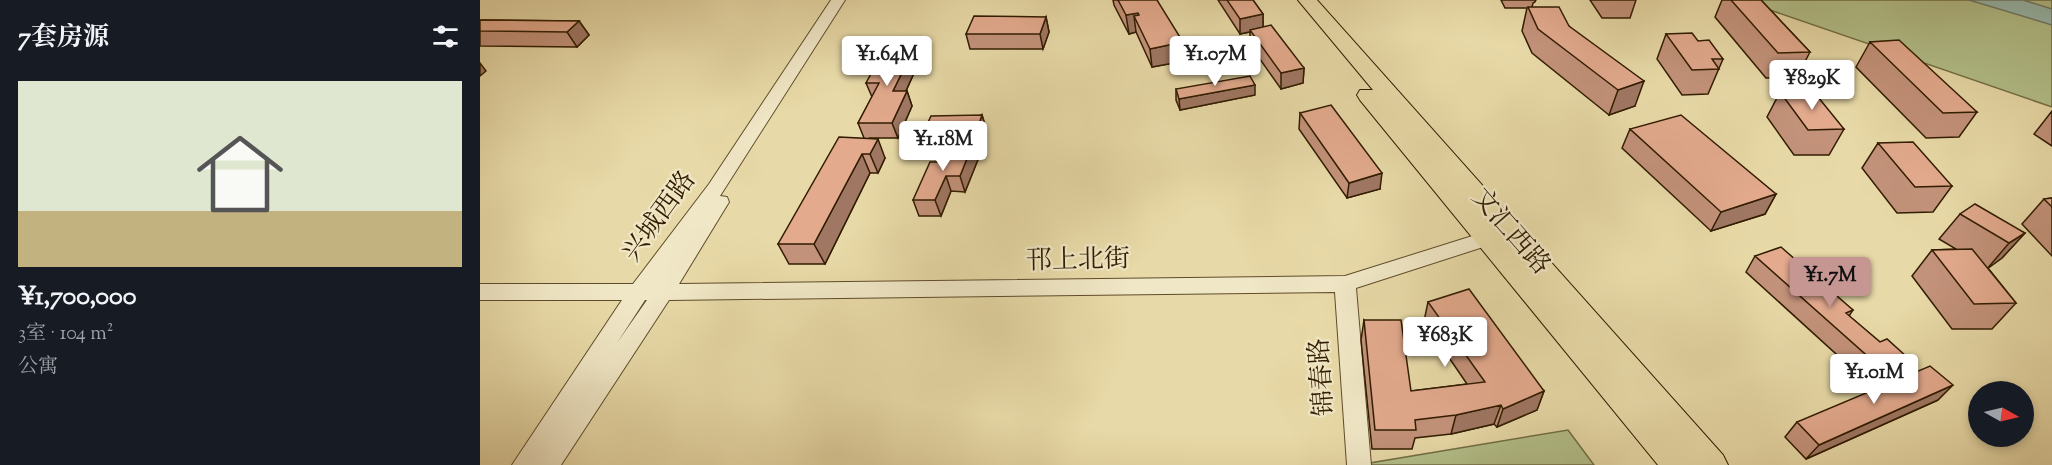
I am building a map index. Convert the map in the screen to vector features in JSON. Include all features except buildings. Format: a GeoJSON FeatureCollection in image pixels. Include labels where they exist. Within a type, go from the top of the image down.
{"type":"FeatureCollection","features":[{"type":"Feature","properties":{"kind":"main road","name":"文汇西路"},"geometry":{"type":"LineString","coordinates":[[1289,0],[1498,235],[1712,465]]}},
{"type":"Feature","properties":{"kind":"main road","name":"文汇西路"},"geometry":{"type":"LineString","coordinates":[[1307,0],[1498,235],[1678,465]]}},
{"type":"Feature","properties":{"kind":"street","name":"兴城西路"},"geometry":{"type":"LineString","coordinates":[[524,465],[639,292],[716,188],[838,0]]}},
{"type":"Feature","properties":{"kind":"street","name":"兴城西路"},"geometry":{"type":"LineString","coordinates":[[547,465],[664,291],[726,191],[851,0]]}},
{"type":"Feature","properties":{"kind":"street","name":"邗上北街"},"geometry":{"type":"LineString","coordinates":[[480,292],[1345,284],[1498,235]]}},
{"type":"Feature","properties":{"kind":"street","name":"锦春路"},"geometry":{"type":"LineString","coordinates":[[1345,284],[1359,465]]}},
{"type":"Feature","properties":{"kind":"green space"},"geometry":{"type":"Polygon","coordinates":[[[1741,0],[2052,0],[2052,107],[1741,0]]]}},
{"type":"Feature","properties":{"kind":"green space"},"geometry":{"type":"Polygon","coordinates":[[[1568,430],[1594,465],[1364,465],[1364,464],[1568,430]]]}},
{"type":"Feature","properties":{"kind":"water"},"geometry":{"type":"Polygon","coordinates":[[[1969,0],[2023,0],[2052,9],[2052,25],[1969,0]]]}}]}
